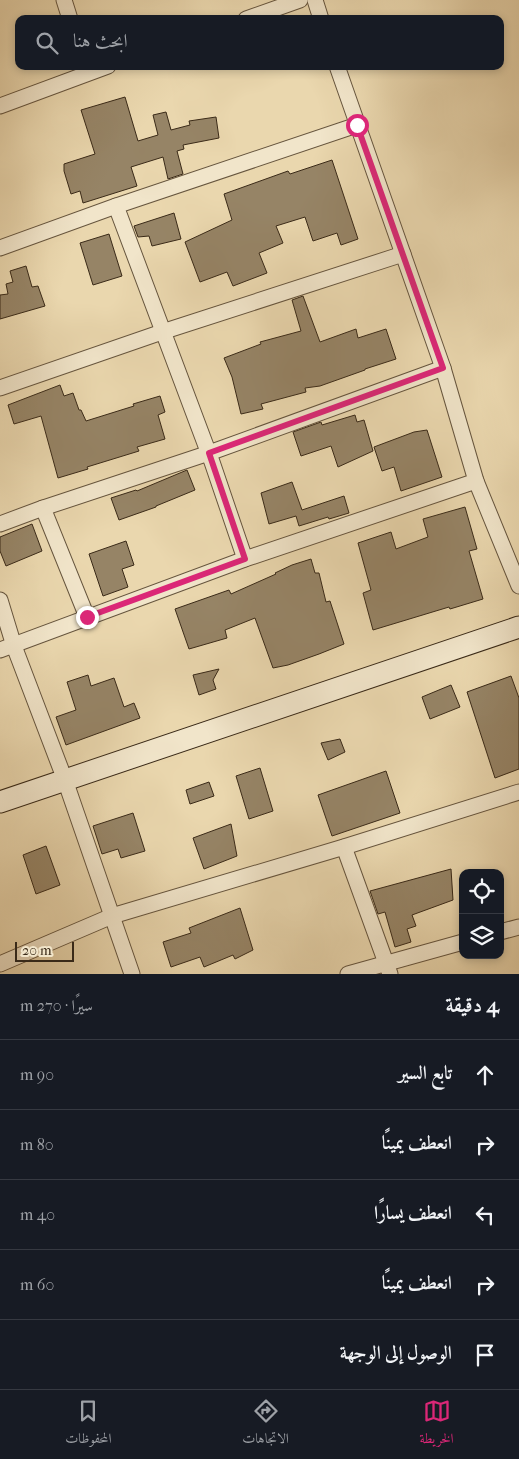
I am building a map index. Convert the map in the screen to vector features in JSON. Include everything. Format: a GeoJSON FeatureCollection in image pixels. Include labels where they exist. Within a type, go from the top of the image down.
{"type":"FeatureCollection","features":[{"type":"Feature","properties":{"kind":"street"},"geometry":{"type":"LineString","coordinates":[[64,0],[69,15]]}},
{"type":"Feature","properties":{"kind":"street"},"geometry":{"type":"LineString","coordinates":[[257,15],[300,0]]}},
{"type":"Feature","properties":{"kind":"street"},"geometry":{"type":"LineString","coordinates":[[315,0],[320,15]]}},
{"type":"Feature","properties":{"kind":"street"},"geometry":{"type":"LineString","coordinates":[[0,106],[86,70]]}},
{"type":"Feature","properties":{"kind":"street"},"geometry":{"type":"LineString","coordinates":[[338,70],[443,368],[476,481],[519,586]]}},
{"type":"Feature","properties":{"kind":"street"},"geometry":{"type":"LineString","coordinates":[[0,248],[116,206],[357,125]]}},
{"type":"Feature","properties":{"kind":"street"},"geometry":{"type":"LineString","coordinates":[[116,206],[209,453],[245,559]]}},
{"type":"Feature","properties":{"kind":"street"},"geometry":{"type":"LineString","coordinates":[[0,388],[162,332],[403,254]]}},
{"type":"Feature","properties":{"kind":"street"},"geometry":{"type":"LineString","coordinates":[[0,524],[209,453],[443,368]]}},
{"type":"Feature","properties":{"kind":"street"},"geometry":{"type":"LineString","coordinates":[[7,648],[245,559],[476,481]]}},
{"type":"Feature","properties":{"kind":"street"},"geometry":{"type":"LineString","coordinates":[[43,508],[87,617]]}},
{"type":"Feature","properties":{"kind":"street"},"geometry":{"type":"LineString","coordinates":[[0,600],[7,648],[65,780],[132,974]]}},
{"type":"Feature","properties":{"kind":"street"},"geometry":{"type":"LineString","coordinates":[[0,802],[519,627]]}},
{"type":"Feature","properties":{"kind":"street"},"geometry":{"type":"LineString","coordinates":[[0,964],[112,916],[344,847],[519,792]]}},
{"type":"Feature","properties":{"kind":"street"},"geometry":{"type":"LineString","coordinates":[[344,847],[388,968]]}},
{"type":"Feature","properties":{"kind":"street"},"geometry":{"type":"LineString","coordinates":[[504,931],[519,927]]}},
{"type":"Feature","properties":{"kind":"street"},"geometry":{"type":"LineString","coordinates":[[348,974],[388,968],[459,943]]}},
{"type":"Feature","properties":{"kind":"building"},"geometry":{"type":"Polygon","coordinates":[[[125,97],[138,141],[158,135],[153,115],[166,112],[171,130],[190,125],[189,121],[216,117],[219,138],[183,145],[184,149],[177,151],[183,174],[168,179],[163,157],[131,167],[137,186],[83,203],[80,191],[71,194],[64,171],[64,164],[95,154],[81,110],[125,97]]]}},
{"type":"Feature","properties":{"kind":"building"},"geometry":{"type":"Polygon","coordinates":[[[332,160],[358,239],[341,245],[337,233],[313,241],[305,217],[276,226],[283,243],[259,253],[267,273],[233,286],[227,272],[200,282],[185,242],[232,220],[224,194],[288,171],[290,174],[332,160]]]}},
{"type":"Feature","properties":{"kind":"building"},"geometry":{"type":"Polygon","coordinates":[[[174,213],[181,239],[152,246],[149,236],[138,237],[134,226],[174,213]]]}},
{"type":"Feature","properties":{"kind":"building"},"geometry":{"type":"Polygon","coordinates":[[[109,234],[122,276],[93,285],[80,243],[109,234]]]}},
{"type":"Feature","properties":{"kind":"building"},"geometry":{"type":"Polygon","coordinates":[[[26,266],[32,287],[38,286],[45,306],[0,319],[0,295],[8,294],[6,284],[13,282],[10,271],[26,266]]]}},
{"type":"Feature","properties":{"kind":"building"},"geometry":{"type":"Polygon","coordinates":[[[303,296],[320,342],[356,329],[358,338],[386,329],[396,359],[320,386],[305,388],[306,392],[261,404],[263,409],[241,414],[232,377],[224,358],[261,344],[260,342],[301,331],[292,300],[303,296]]]}},
{"type":"Feature","properties":{"kind":"building"},"geometry":{"type":"Polygon","coordinates":[[[60,385],[64,396],[73,393],[79,410],[81,410],[86,421],[160,396],[165,412],[158,415],[165,439],[137,447],[139,451],[58,478],[41,416],[14,424],[8,405],[60,385]]]}},
{"type":"Feature","properties":{"kind":"building"},"geometry":{"type":"Polygon","coordinates":[[[355,415],[357,422],[364,420],[373,451],[338,467],[331,446],[301,456],[293,432],[321,422],[322,425],[355,415]]]}},
{"type":"Feature","properties":{"kind":"building"},"geometry":{"type":"Polygon","coordinates":[[[427,430],[442,477],[401,491],[394,467],[382,471],[374,447],[414,432],[427,430]]]}},
{"type":"Feature","properties":{"kind":"building"},"geometry":{"type":"Polygon","coordinates":[[[187,470],[195,490],[119,520],[111,498],[137,491],[187,470]]]}},
{"type":"Feature","properties":{"kind":"building"},"geometry":{"type":"Polygon","coordinates":[[[292,482],[302,510],[344,496],[349,513],[299,526],[296,516],[269,524],[261,493],[292,482]]]}},
{"type":"Feature","properties":{"kind":"building"},"geometry":{"type":"Polygon","coordinates":[[[465,507],[477,549],[469,551],[483,599],[450,609],[449,607],[373,630],[363,593],[371,590],[358,543],[391,532],[396,549],[428,537],[423,519],[465,507]]]}},
{"type":"Feature","properties":{"kind":"building"},"geometry":{"type":"Polygon","coordinates":[[[32,524],[42,551],[6,566],[0,551],[0,537],[32,524]]]}},
{"type":"Feature","properties":{"kind":"building"},"geometry":{"type":"Polygon","coordinates":[[[126,541],[134,565],[122,569],[128,587],[103,596],[89,554],[126,541]]]}},
{"type":"Feature","properties":{"kind":"building"},"geometry":{"type":"Polygon","coordinates":[[[311,559],[315,573],[319,573],[326,602],[330,601],[344,644],[288,665],[273,668],[255,618],[225,630],[227,638],[189,649],[175,609],[229,590],[231,594],[292,565],[311,559]]]}},
{"type":"Feature","properties":{"kind":"building"},"geometry":{"type":"Polygon","coordinates":[[[219,669],[213,680],[216,689],[199,695],[193,675],[219,669]]]}},
{"type":"Feature","properties":{"kind":"building"},"geometry":{"type":"Polygon","coordinates":[[[88,675],[91,686],[114,678],[124,707],[134,703],[140,718],[66,745],[56,717],[76,710],[67,682],[88,675]]]}},
{"type":"Feature","properties":{"kind":"building"},"geometry":{"type":"Polygon","coordinates":[[[511,676],[519,698],[519,769],[495,778],[467,692],[511,676]]]}},
{"type":"Feature","properties":{"kind":"building"},"geometry":{"type":"Polygon","coordinates":[[[451,685],[460,707],[430,719],[422,697],[451,685]]]}},
{"type":"Feature","properties":{"kind":"building"},"geometry":{"type":"Polygon","coordinates":[[[340,739],[345,752],[328,760],[321,743],[340,739]]]}},
{"type":"Feature","properties":{"kind":"building"},"geometry":{"type":"Polygon","coordinates":[[[260,768],[273,811],[249,819],[236,776],[260,768]]]}},
{"type":"Feature","properties":{"kind":"building"},"geometry":{"type":"Polygon","coordinates":[[[386,771],[400,813],[332,836],[318,795],[386,771]]]}},
{"type":"Feature","properties":{"kind":"building"},"geometry":{"type":"Polygon","coordinates":[[[209,782],[214,796],[190,804],[186,790],[209,782]]]}},
{"type":"Feature","properties":{"kind":"building"},"geometry":{"type":"Polygon","coordinates":[[[133,813],[145,851],[121,858],[118,849],[102,854],[93,826],[133,813]]]}},
{"type":"Feature","properties":{"kind":"building"},"geometry":{"type":"Polygon","coordinates":[[[231,824],[237,856],[204,869],[193,838],[231,824]]]}},
{"type":"Feature","properties":{"kind":"building"},"geometry":{"type":"Polygon","coordinates":[[[46,846],[60,885],[36,894],[23,855],[46,846]]]}},
{"type":"Feature","properties":{"kind":"building"},"geometry":{"type":"Polygon","coordinates":[[[451,869],[453,900],[412,915],[416,926],[407,929],[411,942],[395,947],[385,912],[378,914],[370,891],[451,869]]]}},
{"type":"Feature","properties":{"kind":"building"},"geometry":{"type":"Polygon","coordinates":[[[240,908],[253,950],[235,959],[233,955],[204,967],[200,957],[171,967],[163,942],[191,933],[189,928],[240,908]]]}},
{"type":"Feature","properties":{"kind":"route"},"geometry":{"type":"LineString","coordinates":[[87,617],[245,559],[209,453],[443,368],[357,125]]}}]}
